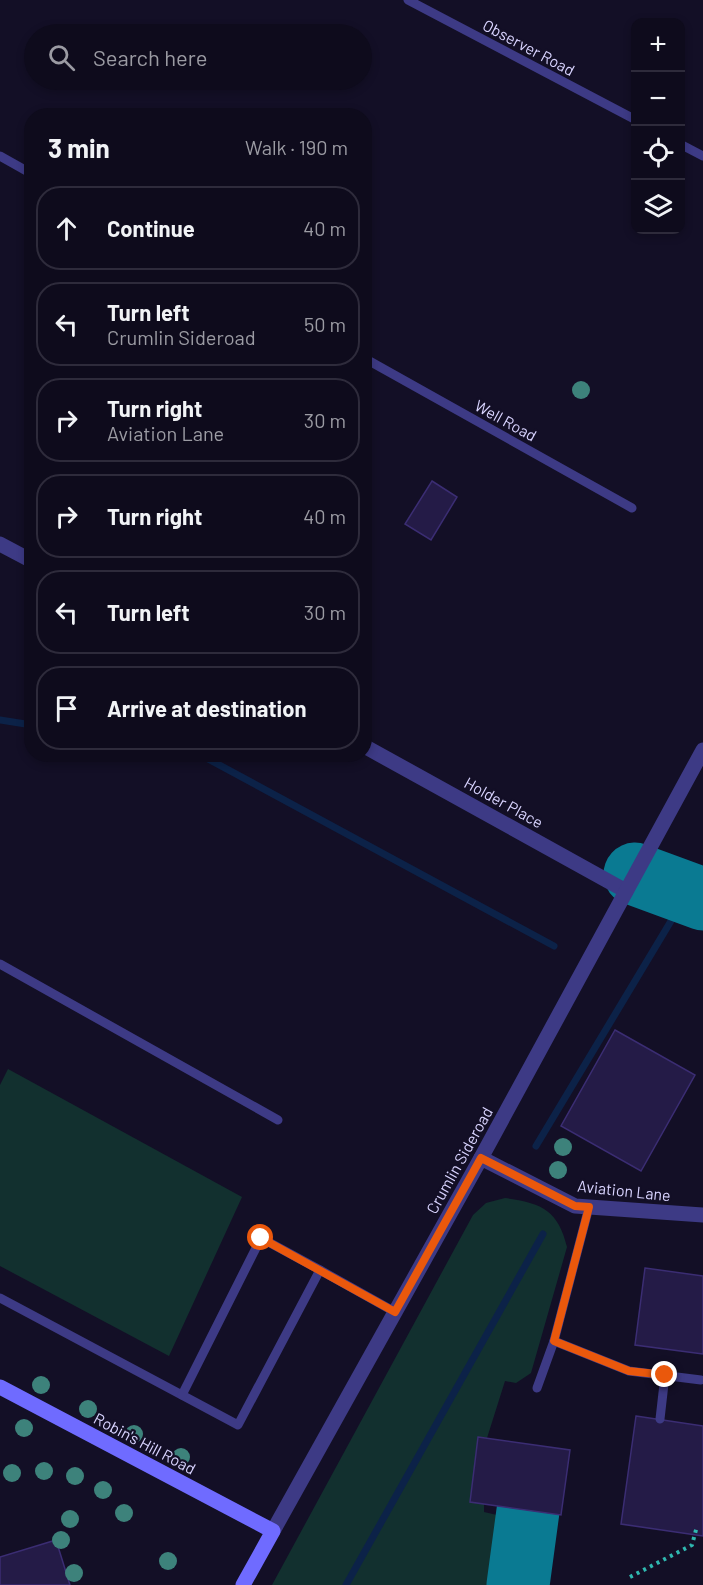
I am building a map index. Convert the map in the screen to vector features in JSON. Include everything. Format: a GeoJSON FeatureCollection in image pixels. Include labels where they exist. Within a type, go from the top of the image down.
{"type":"FeatureCollection","features":[{"type":"Feature","properties":{"kind":"street"},"geometry":{"type":"LineString","coordinates":[[0,544],[24,557]]}},
{"type":"Feature","properties":{"kind":"street","name":"Holder Place"},"geometry":{"type":"LineString","coordinates":[[372,750],[626,891]]}},
{"type":"Feature","properties":{"kind":"street","name":"Crumlin Sideroad"},"geometry":{"type":"LineString","coordinates":[[243,1585],[481,1158],[703,750]]}},
{"type":"Feature","properties":{"kind":"street","name":"Aviation Lane"},"geometry":{"type":"LineString","coordinates":[[481,1158],[575,1206],[703,1215]]}},
{"type":"Feature","properties":{"kind":"street","name":"Robin's Hill Road"},"geometry":{"type":"LineString","coordinates":[[0,1387],[273,1531]]}},
{"type":"Feature","properties":{"kind":"lane","name":"Observer Road"},"geometry":{"type":"LineString","coordinates":[[408,0],[631,117]]}},
{"type":"Feature","properties":{"kind":"lane"},"geometry":{"type":"LineString","coordinates":[[685,146],[703,156]]}},
{"type":"Feature","properties":{"kind":"lane"},"geometry":{"type":"LineString","coordinates":[[0,156],[24,169]]}},
{"type":"Feature","properties":{"kind":"lane","name":"Well Road"},"geometry":{"type":"LineString","coordinates":[[372,362],[632,508]]}},
{"type":"Feature","properties":{"kind":"lane"},"geometry":{"type":"LineString","coordinates":[[0,964],[278,1120]]}},
{"type":"Feature","properties":{"kind":"lane"},"geometry":{"type":"LineString","coordinates":[[537,1388],[554,1341],[589,1207]]}},
{"type":"Feature","properties":{"kind":"lane"},"geometry":{"type":"LineString","coordinates":[[182,1395],[261,1238],[395,1312]]}},
{"type":"Feature","properties":{"kind":"lane"},"geometry":{"type":"LineString","coordinates":[[0,1298],[238,1425],[320,1270]]}},
{"type":"Feature","properties":{"kind":"lane"},"geometry":{"type":"LineString","coordinates":[[554,1341],[629,1371],[701,1380]]}},
{"type":"Feature","properties":{"kind":"lane"},"geometry":{"type":"LineString","coordinates":[[660,1419],[665,1375]]}},
{"type":"Feature","properties":{"kind":"path"},"geometry":{"type":"LineString","coordinates":[[630,1577],[692,1545],[697,1526]]}},
{"type":"Feature","properties":{"kind":"green space"},"geometry":{"type":"Polygon","coordinates":[[[8,1069],[242,1197],[169,1356],[0,1266],[0,1085],[8,1069]]]}},
{"type":"Feature","properties":{"kind":"green space"},"geometry":{"type":"Polygon","coordinates":[[[505,1198],[529,1203],[546,1210],[559,1224],[567,1247],[531,1373],[516,1383],[505,1381],[487,1438],[478,1437],[470,1502],[484,1504],[484,1512],[497,1515],[515,1531],[507,1585],[272,1585],[473,1215],[486,1203],[505,1198]]]}},
{"type":"Feature","properties":{"kind":"building"},"geometry":{"type":"Polygon","coordinates":[[[432,481],[457,497],[431,540],[405,524],[432,481]]]}},
{"type":"Feature","properties":{"kind":"building"},"geometry":{"type":"Polygon","coordinates":[[[615,1030],[695,1075],[641,1171],[561,1126],[615,1030]]]}},
{"type":"Feature","properties":{"kind":"building"},"geometry":{"type":"Polygon","coordinates":[[[645,1268],[703,1276],[703,1354],[635,1345],[645,1268]]]}},
{"type":"Feature","properties":{"kind":"building"},"geometry":{"type":"Polygon","coordinates":[[[636,1416],[703,1426],[703,1536],[621,1524],[636,1416]]]}},
{"type":"Feature","properties":{"kind":"building"},"geometry":{"type":"Polygon","coordinates":[[[478,1437],[570,1450],[561,1515],[470,1502],[478,1437]]]}},
{"type":"Feature","properties":{"kind":"building"},"geometry":{"type":"Polygon","coordinates":[[[56,1540],[70,1585],[0,1585],[0,1557],[56,1540]]]}},
{"type":"Feature","properties":{"kind":"waterway"},"geometry":{"type":"LineString","coordinates":[[0,720],[24,724]]}},
{"type":"Feature","properties":{"kind":"waterway"},"geometry":{"type":"LineString","coordinates":[[214,762],[554,946]]}},
{"type":"Feature","properties":{"kind":"waterway"},"geometry":{"type":"LineString","coordinates":[[692,888],[703,875]]}},
{"type":"Feature","properties":{"kind":"waterway"},"geometry":{"type":"LineString","coordinates":[[536,1146],[686,896]]}},
{"type":"Feature","properties":{"kind":"waterway"},"geometry":{"type":"LineString","coordinates":[[346,1585],[543,1234]]}},
{"type":"Feature","properties":{"kind":"taxiway"},"geometry":{"type":"LineString","coordinates":[[635,874],[703,899]]}},
{"type":"Feature","properties":{"kind":"taxiway"},"geometry":{"type":"LineString","coordinates":[[518,1585],[528,1511]]}},
{"type":"Feature","properties":{"kind":"route"},"geometry":{"type":"LineString","coordinates":[[261,1238],[395,1312],[481,1158],[575,1206],[589,1207],[554,1341],[629,1371],[665,1375]]}}]}
